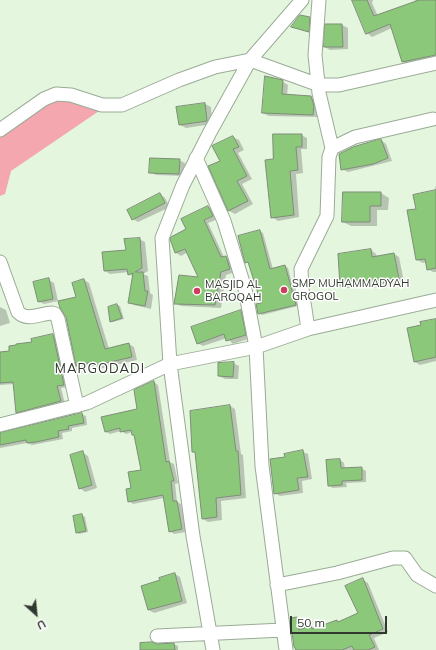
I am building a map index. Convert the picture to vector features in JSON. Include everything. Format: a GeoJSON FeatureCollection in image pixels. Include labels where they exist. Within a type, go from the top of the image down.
{"type":"FeatureCollection","features":[{"type":"Feature","properties":{"kind":"street"},"geometry":{"type":"LineString","coordinates":[[213,650],[193,536],[170,364],[162,238],[183,185],[196,158],[250,60],[302,0]]}},
{"type":"Feature","properties":{"kind":"street"},"geometry":{"type":"LineString","coordinates":[[308,329],[301,270],[327,216],[329,157],[332,148],[319,85],[315,55],[319,0]]}},
{"type":"Feature","properties":{"kind":"street"},"geometry":{"type":"LineString","coordinates":[[0,130],[44,99],[56,94],[71,95],[102,105],[122,105],[173,82],[215,67],[250,60],[319,85],[340,85],[436,63]]}},
{"type":"Feature","properties":{"kind":"street"},"geometry":{"type":"LineString","coordinates":[[332,148],[355,137],[433,119]]}},
{"type":"Feature","properties":{"kind":"street"},"geometry":{"type":"LineString","coordinates":[[196,158],[224,221],[245,289],[256,348],[262,466],[286,650]]}},
{"type":"Feature","properties":{"kind":"street"},"geometry":{"type":"LineString","coordinates":[[0,262],[18,312],[21,316],[25,318],[52,313],[55,314],[58,319],[82,405]]}},
{"type":"Feature","properties":{"kind":"street"},"geometry":{"type":"LineString","coordinates":[[0,425],[82,405],[170,364],[256,348],[308,329],[436,300]]}},
{"type":"Feature","properties":{"kind":"street"},"geometry":{"type":"LineString","coordinates":[[277,585],[337,573],[393,558],[405,558],[417,575],[436,586]]}},
{"type":"Feature","properties":{"kind":"street"},"geometry":{"type":"LineString","coordinates":[[157,636],[283,630]]}},
{"type":"Feature","properties":{"kind":"shaded area"},"geometry":{"type":"Polygon","coordinates":[[[57,101],[76,102],[99,111],[11,171],[5,194],[0,196],[0,137],[37,110],[57,101]]]}},
{"type":"Feature","properties":{"kind":"building"},"geometry":{"type":"Polygon","coordinates":[[[352,0],[367,0],[374,16],[419,0],[436,0],[436,55],[402,62],[390,24],[366,34],[352,0]]]}},
{"type":"Feature","properties":{"kind":"building"},"geometry":{"type":"Polygon","coordinates":[[[300,15],[310,17],[309,32],[291,27],[300,15]]]}},
{"type":"Feature","properties":{"kind":"building"},"geometry":{"type":"Polygon","coordinates":[[[325,24],[342,24],[343,47],[324,47],[325,24]]]}},
{"type":"Feature","properties":{"kind":"building"},"geometry":{"type":"Polygon","coordinates":[[[265,76],[283,80],[282,94],[311,96],[314,106],[313,115],[262,113],[265,76]]]}},
{"type":"Feature","properties":{"kind":"building"},"geometry":{"type":"Polygon","coordinates":[[[205,103],[207,121],[179,125],[176,107],[205,103]]]}},
{"type":"Feature","properties":{"kind":"building"},"geometry":{"type":"Polygon","coordinates":[[[273,134],[302,134],[302,147],[296,147],[298,170],[290,171],[294,215],[271,218],[265,160],[273,159],[273,134]]]}},
{"type":"Feature","properties":{"kind":"building"},"geometry":{"type":"Polygon","coordinates":[[[233,136],[239,147],[233,149],[247,176],[237,181],[248,201],[228,211],[208,166],[220,161],[212,146],[233,136]]]}},
{"type":"Feature","properties":{"kind":"building"},"geometry":{"type":"Polygon","coordinates":[[[381,139],[388,158],[373,164],[341,170],[339,154],[353,147],[381,139]]]}},
{"type":"Feature","properties":{"kind":"building"},"geometry":{"type":"Polygon","coordinates":[[[150,158],[180,159],[179,174],[149,173],[150,158]]]}},
{"type":"Feature","properties":{"kind":"building"},"geometry":{"type":"Polygon","coordinates":[[[436,190],[436,268],[427,270],[425,259],[416,260],[407,210],[416,209],[413,195],[436,190]]]}},
{"type":"Feature","properties":{"kind":"building"},"geometry":{"type":"Polygon","coordinates":[[[343,192],[381,192],[381,206],[370,206],[370,222],[342,222],[343,192]]]}},
{"type":"Feature","properties":{"kind":"building"},"geometry":{"type":"Polygon","coordinates":[[[160,193],[165,203],[132,220],[127,210],[160,193]]]}},
{"type":"Feature","properties":{"kind":"building"},"geometry":{"type":"Polygon","coordinates":[[[208,206],[213,216],[204,220],[221,257],[226,256],[230,269],[221,272],[215,305],[174,304],[179,275],[198,277],[185,249],[175,253],[170,239],[186,229],[181,219],[208,206]]]}},
{"type":"Feature","properties":{"kind":"building"},"geometry":{"type":"Polygon","coordinates":[[[260,230],[270,269],[285,265],[296,305],[258,314],[256,304],[261,303],[248,262],[245,263],[238,236],[260,230]]]}},
{"type":"Feature","properties":{"kind":"building"},"geometry":{"type":"Polygon","coordinates":[[[140,238],[142,268],[135,272],[143,272],[145,291],[148,291],[145,306],[128,303],[133,273],[128,275],[127,269],[104,271],[102,252],[126,250],[124,239],[140,238]]]}},
{"type":"Feature","properties":{"kind":"building"},"geometry":{"type":"Polygon","coordinates":[[[371,249],[372,257],[394,253],[399,279],[374,285],[340,286],[338,254],[371,249]]]}},
{"type":"Feature","properties":{"kind":"building"},"geometry":{"type":"Polygon","coordinates":[[[49,278],[53,299],[38,302],[33,282],[49,278]]]}},
{"type":"Feature","properties":{"kind":"building"},"geometry":{"type":"Polygon","coordinates":[[[84,279],[105,349],[129,343],[132,357],[93,366],[92,362],[76,366],[66,317],[60,308],[58,301],[76,297],[72,283],[84,279]]]}},
{"type":"Feature","properties":{"kind":"building"},"geometry":{"type":"Polygon","coordinates":[[[117,304],[122,318],[110,322],[108,307],[117,304]]]}},
{"type":"Feature","properties":{"kind":"building"},"geometry":{"type":"Polygon","coordinates":[[[241,310],[246,335],[226,341],[224,334],[197,344],[191,327],[241,310]]]}},
{"type":"Feature","properties":{"kind":"building"},"geometry":{"type":"Polygon","coordinates":[[[436,319],[436,357],[414,362],[407,328],[421,325],[420,322],[436,319]]]}},
{"type":"Feature","properties":{"kind":"building"},"geometry":{"type":"Polygon","coordinates":[[[53,334],[64,385],[57,386],[61,401],[16,413],[13,382],[0,383],[0,352],[9,351],[9,346],[32,342],[31,339],[53,334]]]}},
{"type":"Feature","properties":{"kind":"building"},"geometry":{"type":"Polygon","coordinates":[[[234,362],[233,377],[218,376],[218,363],[234,362]]]}},
{"type":"Feature","properties":{"kind":"building"},"geometry":{"type":"Polygon","coordinates":[[[154,381],[166,462],[169,461],[174,481],[171,481],[173,501],[177,501],[182,529],[169,532],[163,495],[128,502],[126,489],[131,488],[128,472],[141,470],[134,435],[132,435],[131,430],[120,432],[120,428],[105,432],[101,417],[137,409],[134,390],[154,381]]]}},
{"type":"Feature","properties":{"kind":"building"},"geometry":{"type":"Polygon","coordinates":[[[230,405],[236,451],[238,451],[241,495],[216,498],[217,517],[202,519],[195,452],[192,452],[190,411],[230,405]]]}},
{"type":"Feature","properties":{"kind":"building"},"geometry":{"type":"Polygon","coordinates":[[[82,413],[84,423],[68,426],[69,429],[58,431],[59,437],[36,442],[27,443],[26,440],[0,445],[0,433],[82,413]]]}},
{"type":"Feature","properties":{"kind":"building"},"geometry":{"type":"Polygon","coordinates":[[[303,450],[308,477],[297,478],[299,490],[274,494],[270,459],[285,457],[284,454],[303,450]]]}},
{"type":"Feature","properties":{"kind":"building"},"geometry":{"type":"Polygon","coordinates":[[[83,451],[92,485],[79,489],[70,455],[83,451]]]}},
{"type":"Feature","properties":{"kind":"building"},"geometry":{"type":"Polygon","coordinates":[[[340,459],[341,468],[362,467],[362,480],[342,481],[342,485],[328,486],[326,460],[340,459]]]}},
{"type":"Feature","properties":{"kind":"building"},"geometry":{"type":"Polygon","coordinates":[[[82,514],[86,531],[76,533],[73,516],[82,514]]]}},
{"type":"Feature","properties":{"kind":"building"},"geometry":{"type":"Polygon","coordinates":[[[175,573],[182,601],[148,610],[141,586],[175,573]]]}},
{"type":"Feature","properties":{"kind":"building"},"geometry":{"type":"Polygon","coordinates":[[[363,578],[383,629],[369,635],[375,647],[368,650],[354,650],[352,646],[342,650],[296,650],[294,647],[290,618],[297,617],[299,630],[311,625],[312,629],[337,620],[338,622],[358,613],[345,586],[363,578]]]}},
{"type":"Feature","properties":{"kind":"building"},"geometry":{"type":"Polygon","coordinates":[[[152,642],[157,644],[174,643],[175,650],[140,650],[140,643],[152,642]]]}},
{"type":"Feature","properties":{"kind":"place","name":"SMP MUHAMMADYAH GROGOL"},"geometry":{"type":"Point","coordinates":[284,290]}},
{"type":"Feature","properties":{"kind":"place","name":"MASJID AL BAROQAH"},"geometry":{"type":"Point","coordinates":[197,291]}},
{"type":"Feature","properties":{"kind":"district","name":"MARGODADI"},"geometry":{"type":"Point","coordinates":[100,369]}}]}
